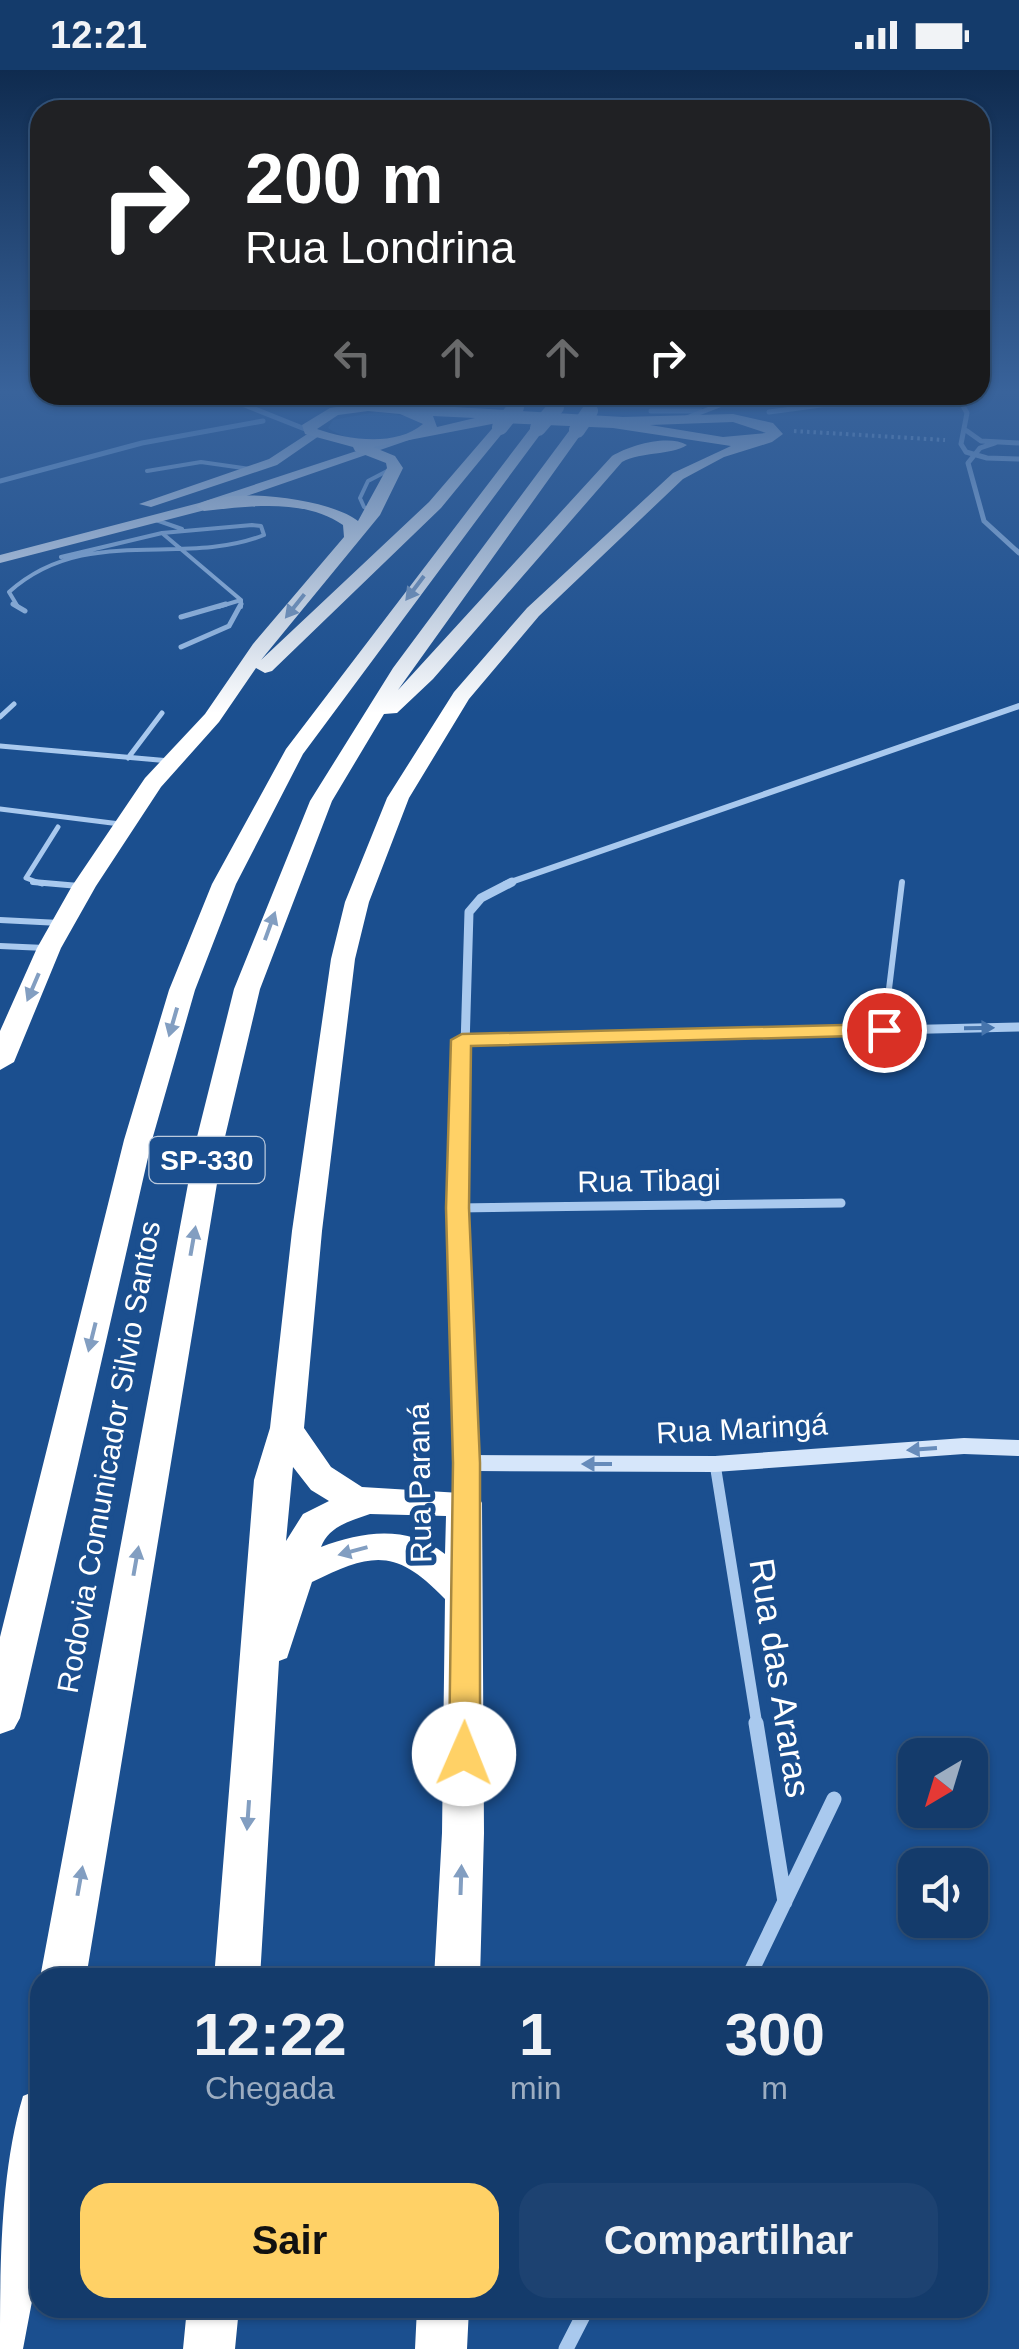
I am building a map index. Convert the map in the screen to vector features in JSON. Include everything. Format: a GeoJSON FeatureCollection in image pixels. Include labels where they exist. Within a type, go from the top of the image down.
{"type":"FeatureCollection","features":[{"type":"Feature","properties":{"kind":"highway"},"geometry":{"type":"LineString","coordinates":[[212,718],[260,648],[353,539],[380,500]]}},
{"type":"Feature","properties":{"kind":"highway"},"geometry":{"type":"LineString","coordinates":[[0,1062],[62,923],[170,761],[440,500]]}},
{"type":"Feature","properties":{"kind":"highway","name":"Rodovia Comunicador Silvio Santos"},"geometry":{"type":"LineString","coordinates":[[0,1718],[138,1140],[182,990],[224,884],[293,754],[485,500]]}},
{"type":"Feature","properties":{"kind":"highway","name":"Rodovia Comunicador Silvio Santos"},"geometry":{"type":"LineString","coordinates":[[65,1968],[215,1122],[247,988],[320,801],[400,672],[525,500]]}},
{"type":"Feature","properties":{"kind":"highway"},"geometry":{"type":"LineString","coordinates":[[362,735],[426,675],[580,500]]}},
{"type":"Feature","properties":{"kind":"highway"},"geometry":{"type":"LineString","coordinates":[[238,1968],[272,1480],[288,1428],[307,1231],[343,958],[376,846],[432,739],[490,660],[533,612],[652,500]]}},
{"type":"Feature","properties":{"kind":"highway"},"geometry":{"type":"LineString","coordinates":[[204,506],[255,502],[314,507],[344,516],[352,524],[353,539]]}},
{"type":"Feature","properties":{"kind":"highway"},"geometry":{"type":"LineString","coordinates":[[288,1428],[324,1482],[366,1502]]}},
{"type":"Feature","properties":{"kind":"highway"},"geometry":{"type":"LineString","coordinates":[[254,1718],[296,1574],[302,1540],[312,1526],[326,1515],[366,1502],[464,1503]]}},
{"type":"Feature","properties":{"kind":"highway","name":"Rua Paraná"},"geometry":{"type":"LineString","coordinates":[[457,1968],[466,1597],[464,1503]]}},
{"type":"Feature","properties":{"kind":"highway"},"geometry":{"type":"LineString","coordinates":[[296,1574],[348,1552],[393,1544],[420,1555],[466,1597]]}},
{"type":"Feature","properties":{"kind":"highway"},"geometry":{"type":"LineString","coordinates":[[0,2342],[30,2170]]}},
{"type":"Feature","properties":{"kind":"highway"},"geometry":{"type":"LineString","coordinates":[[209,2349],[212,2318]]}},
{"type":"Feature","properties":{"kind":"highway"},"geometry":{"type":"LineString","coordinates":[[441,2349],[443,2318]]}},
{"type":"Feature","properties":{"kind":"main road"},"geometry":{"type":"LineString","coordinates":[[132,507],[154,500]]}},
{"type":"Feature","properties":{"kind":"main road"},"geometry":{"type":"LineString","coordinates":[[0,559],[222,500]]}},
{"type":"Feature","properties":{"kind":"main road","name":"Rua Maringá"},"geometry":{"type":"LineString","coordinates":[[466,1463],[715,1464],[964,1446],[1019,1448]]}},
{"type":"Feature","properties":{"kind":"main road","name":"Rua Paraná"},"geometry":{"type":"LineString","coordinates":[[464,1503],[466,1463]]}},
{"type":"Feature","properties":{"kind":"street"},"geometry":{"type":"LineString","coordinates":[[979,500],[984,521],[1019,554]]}},
{"type":"Feature","properties":{"kind":"street","name":"Rua Paraná"},"geometry":{"type":"LineString","coordinates":[[466,1463],[458,1208],[469,912],[480,898],[500,886],[1019,706]]}},
{"type":"Feature","properties":{"kind":"street"},"geometry":{"type":"LineString","coordinates":[[462,1040],[1019,1028]]}},
{"type":"Feature","properties":{"kind":"street","name":"Rua Tibagi"},"geometry":{"type":"LineString","coordinates":[[458,1208],[841,1203]]}},
{"type":"Feature","properties":{"kind":"street","name":"Rua das Araras"},"geometry":{"type":"LineString","coordinates":[[715,1464],[784,1902]]}},
{"type":"Feature","properties":{"kind":"street"},"geometry":{"type":"LineString","coordinates":[[753,1968],[834,1799]]}},
{"type":"Feature","properties":{"kind":"street"},"geometry":{"type":"LineString","coordinates":[[566,2349],[582,2318]]}},
{"type":"Feature","properties":{"kind":"lane"},"geometry":{"type":"LineString","coordinates":[[154,519],[186,530]]}},
{"type":"Feature","properties":{"kind":"lane"},"geometry":{"type":"LineString","coordinates":[[26,611],[8,598],[16,582],[68,560],[122,550],[176,548],[264,535],[261,526],[244,524],[186,530],[61,557]]}},
{"type":"Feature","properties":{"kind":"lane"},"geometry":{"type":"LineString","coordinates":[[162,533],[240,600]]}},
{"type":"Feature","properties":{"kind":"lane"},"geometry":{"type":"LineString","coordinates":[[40,548],[68,560]]}},
{"type":"Feature","properties":{"kind":"lane"},"geometry":{"type":"LineString","coordinates":[[181,617],[240,600]]}},
{"type":"Feature","properties":{"kind":"lane"},"geometry":{"type":"LineString","coordinates":[[180,647],[233,624],[239,618],[240,600]]}},
{"type":"Feature","properties":{"kind":"lane"},"geometry":{"type":"LineString","coordinates":[[0,717],[14,704]]}},
{"type":"Feature","properties":{"kind":"lane"},"geometry":{"type":"LineString","coordinates":[[128,758],[162,714]]}},
{"type":"Feature","properties":{"kind":"lane"},"geometry":{"type":"LineString","coordinates":[[0,746],[170,761]]}},
{"type":"Feature","properties":{"kind":"lane"},"geometry":{"type":"LineString","coordinates":[[0,809],[125,824]]}},
{"type":"Feature","properties":{"kind":"lane"},"geometry":{"type":"LineString","coordinates":[[58,827],[26,878],[37,884],[84,886]]}},
{"type":"Feature","properties":{"kind":"lane"},"geometry":{"type":"LineString","coordinates":[[884,1030],[902,882]]}},
{"type":"Feature","properties":{"kind":"lane"},"geometry":{"type":"LineString","coordinates":[[0,920],[62,923]]}},
{"type":"Feature","properties":{"kind":"lane"},"geometry":{"type":"LineString","coordinates":[[0,946],[49,948]]}},
{"type":"Feature","properties":{"kind":"route"},"geometry":{"type":"LineString","coordinates":[[464,1754],[466,1463],[458,1208],[462,1040],[884,1030]]}}]}
